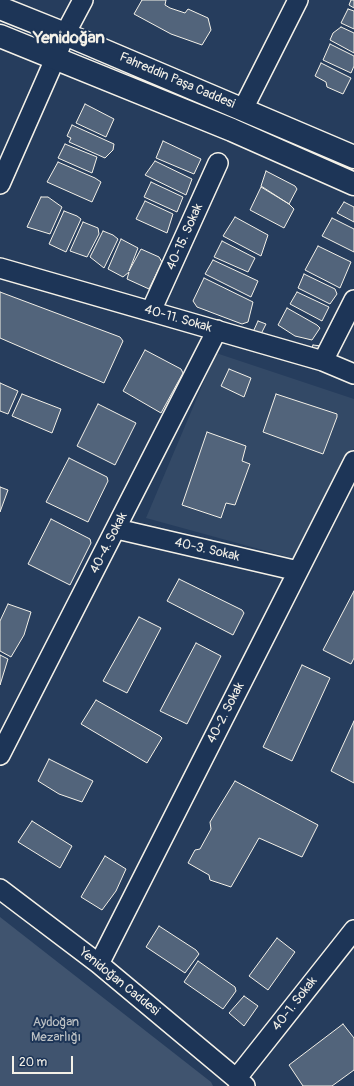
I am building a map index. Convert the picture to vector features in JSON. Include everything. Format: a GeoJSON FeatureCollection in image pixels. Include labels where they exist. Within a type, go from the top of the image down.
{"type":"FeatureCollection","features":[{"type":"Feature","properties":{"kind":"main road","name":"Fahreddin Paşa Caddesi"},"geometry":{"type":"LineString","coordinates":[[0,8],[65,34],[354,157]]}},
{"type":"Feature","properties":{"kind":"main road","name":"Fahreddin Paşa Caddesi"},"geometry":{"type":"LineString","coordinates":[[0,36],[232,130],[354,184]]}},
{"type":"Feature","properties":{"kind":"street"},"geometry":{"type":"LineString","coordinates":[[0,184],[65,34],[82,0]]}},
{"type":"Feature","properties":{"kind":"street"},"geometry":{"type":"LineString","coordinates":[[243,109],[298,0]]}},
{"type":"Feature","properties":{"kind":"street","name":"40-15. Sokak"},"geometry":{"type":"LineString","coordinates":[[151,311],[218,163]]}},
{"type":"Feature","properties":{"kind":"street","name":"40-11. Sokak"},"geometry":{"type":"LineString","coordinates":[[0,268],[323,361],[354,374]]}},
{"type":"Feature","properties":{"kind":"street"},"geometry":{"type":"LineString","coordinates":[[323,361],[354,300]]}},
{"type":"Feature","properties":{"kind":"street","name":"40-4. Sokak"},"geometry":{"type":"LineString","coordinates":[[0,755],[117,529],[217,330]]}},
{"type":"Feature","properties":{"kind":"street","name":"40-2. Sokak"},"geometry":{"type":"LineString","coordinates":[[99,964],[354,461]]}},
{"type":"Feature","properties":{"kind":"street","name":"40-3. Sokak"},"geometry":{"type":"LineString","coordinates":[[117,529],[298,571]]}},
{"type":"Feature","properties":{"kind":"street","name":"Yenidoğan Caddesi"},"geometry":{"type":"LineString","coordinates":[[0,889],[99,964],[240,1084]]}},
{"type":"Feature","properties":{"kind":"street","name":"40-1. Sokak"},"geometry":{"type":"LineString","coordinates":[[240,1084],[354,930]]}},
{"type":"Feature","properties":{"kind":"shaded area"},"geometry":{"type":"Polygon","coordinates":[[[216,353],[354,399],[354,448],[299,560],[146,518],[216,353]]]}},
{"type":"Feature","properties":{"kind":"green space","name":"Aydoğan Mezarlığı"},"geometry":{"type":"Polygon","coordinates":[[[0,917],[211,1082],[213,1086],[0,1086],[0,917]]]}},
{"type":"Feature","properties":{"kind":"building"},"geometry":{"type":"Polygon","coordinates":[[[142,0],[166,0],[165,5],[170,8],[185,13],[188,9],[208,18],[211,30],[202,45],[171,34],[134,14],[142,0]]]}},
{"type":"Feature","properties":{"kind":"building"},"geometry":{"type":"Polygon","coordinates":[[[351,0],[354,0],[354,8],[349,5],[351,0]]]}},
{"type":"Feature","properties":{"kind":"building"},"geometry":{"type":"Polygon","coordinates":[[[348,9],[354,11],[354,29],[341,23],[348,9]]]}},
{"type":"Feature","properties":{"kind":"building"},"geometry":{"type":"Polygon","coordinates":[[[341,27],[354,33],[354,53],[330,40],[333,33],[341,27]]]}},
{"type":"Feature","properties":{"kind":"building"},"geometry":{"type":"Polygon","coordinates":[[[330,44],[354,56],[354,66],[351,73],[323,60],[330,44]]]}},
{"type":"Feature","properties":{"kind":"building"},"geometry":{"type":"Polygon","coordinates":[[[321,63],[351,78],[343,94],[327,87],[326,82],[315,76],[321,63]]]}},
{"type":"Feature","properties":{"kind":"building"},"geometry":{"type":"Polygon","coordinates":[[[85,104],[114,119],[106,137],[76,123],[85,104]]]}},
{"type":"Feature","properties":{"kind":"building"},"geometry":{"type":"Polygon","coordinates":[[[72,125],[114,144],[113,150],[105,158],[69,142],[71,138],[67,136],[72,125]]]}},
{"type":"Feature","properties":{"kind":"building"},"geometry":{"type":"Polygon","coordinates":[[[163,141],[201,159],[194,174],[156,158],[163,141]]]}},
{"type":"Feature","properties":{"kind":"building"},"geometry":{"type":"Polygon","coordinates":[[[65,144],[97,157],[92,173],[58,158],[65,144]]]}},
{"type":"Feature","properties":{"kind":"building"},"geometry":{"type":"Polygon","coordinates":[[[155,161],[192,179],[186,195],[145,175],[155,161]]]}},
{"type":"Feature","properties":{"kind":"building"},"geometry":{"type":"Polygon","coordinates":[[[58,162],[101,182],[92,202],[47,182],[58,162]]]}},
{"type":"Feature","properties":{"kind":"building"},"geometry":{"type":"Polygon","coordinates":[[[266,171],[295,186],[297,189],[289,204],[261,186],[266,171]]]}},
{"type":"Feature","properties":{"kind":"building"},"geometry":{"type":"Polygon","coordinates":[[[151,182],[183,197],[177,212],[144,197],[151,182]]]}},
{"type":"Feature","properties":{"kind":"building"},"geometry":{"type":"Polygon","coordinates":[[[261,187],[289,204],[294,209],[284,228],[250,210],[261,187]]]}},
{"type":"Feature","properties":{"kind":"building"},"geometry":{"type":"Polygon","coordinates":[[[41,197],[48,197],[62,207],[50,234],[27,227],[41,197]]]}},
{"type":"Feature","properties":{"kind":"building"},"geometry":{"type":"Polygon","coordinates":[[[145,201],[173,214],[167,233],[136,219],[145,201]]]}},
{"type":"Feature","properties":{"kind":"building"},"geometry":{"type":"Polygon","coordinates":[[[344,202],[354,207],[354,222],[337,213],[344,202]]]}},
{"type":"Feature","properties":{"kind":"building"},"geometry":{"type":"Polygon","coordinates":[[[64,211],[81,219],[66,252],[49,244],[64,211]]]}},
{"type":"Feature","properties":{"kind":"building"},"geometry":{"type":"Polygon","coordinates":[[[235,217],[268,235],[261,256],[223,236],[235,217]]]}},
{"type":"Feature","properties":{"kind":"building"},"geometry":{"type":"Polygon","coordinates":[[[332,218],[354,229],[354,252],[322,236],[332,218]]]}},
{"type":"Feature","properties":{"kind":"building"},"geometry":{"type":"Polygon","coordinates":[[[83,222],[98,228],[99,234],[87,257],[70,251],[83,222]]]}},
{"type":"Feature","properties":{"kind":"building"},"geometry":{"type":"Polygon","coordinates":[[[103,231],[118,239],[104,268],[90,257],[103,231]]]}},
{"type":"Feature","properties":{"kind":"building"},"geometry":{"type":"Polygon","coordinates":[[[121,239],[138,248],[129,271],[141,249],[159,257],[162,262],[149,289],[127,279],[129,272],[123,277],[108,269],[121,239]]]}},
{"type":"Feature","properties":{"kind":"building"},"geometry":{"type":"Polygon","coordinates":[[[222,241],[255,258],[248,272],[214,257],[222,241]]]}},
{"type":"Feature","properties":{"kind":"building"},"geometry":{"type":"Polygon","coordinates":[[[318,246],[351,262],[340,288],[305,270],[318,246]]]}},
{"type":"Feature","properties":{"kind":"building"},"geometry":{"type":"Polygon","coordinates":[[[213,260],[258,281],[251,297],[205,274],[213,260]]]}},
{"type":"Feature","properties":{"kind":"building"},"geometry":{"type":"Polygon","coordinates":[[[304,274],[335,289],[337,294],[330,304],[298,288],[304,274]]]}},
{"type":"Feature","properties":{"kind":"building"},"geometry":{"type":"Polygon","coordinates":[[[204,278],[253,302],[248,322],[242,324],[197,307],[193,301],[204,278]]]}},
{"type":"Feature","properties":{"kind":"building"},"geometry":{"type":"Polygon","coordinates":[[[0,292],[120,337],[123,341],[104,383],[0,338],[0,292]]]}},
{"type":"Feature","properties":{"kind":"building"},"geometry":{"type":"Polygon","coordinates":[[[297,292],[329,307],[322,321],[290,304],[297,292]]]}},
{"type":"Feature","properties":{"kind":"building"},"geometry":{"type":"Polygon","coordinates":[[[287,308],[320,328],[312,340],[295,336],[278,325],[287,308]]]}},
{"type":"Feature","properties":{"kind":"building"},"geometry":{"type":"Polygon","coordinates":[[[258,321],[266,324],[259,338],[253,332],[258,321]]]}},
{"type":"Feature","properties":{"kind":"building"},"geometry":{"type":"Polygon","coordinates":[[[313,345],[321,346],[317,358],[309,355],[313,345]]]}},
{"type":"Feature","properties":{"kind":"building"},"geometry":{"type":"Polygon","coordinates":[[[145,350],[181,369],[183,373],[161,413],[123,391],[145,350]]]}},
{"type":"Feature","properties":{"kind":"building"},"geometry":{"type":"Polygon","coordinates":[[[229,369],[251,378],[244,397],[221,386],[229,369]]]}},
{"type":"Feature","properties":{"kind":"building"},"geometry":{"type":"Polygon","coordinates":[[[0,383],[18,391],[8,414],[0,411],[0,383]]]}},
{"type":"Feature","properties":{"kind":"building"},"geometry":{"type":"Polygon","coordinates":[[[22,394],[61,409],[52,433],[12,416],[22,394]]]}},
{"type":"Feature","properties":{"kind":"building"},"geometry":{"type":"Polygon","coordinates":[[[276,394],[337,414],[323,454],[263,432],[276,394]]]}},
{"type":"Feature","properties":{"kind":"building"},"geometry":{"type":"Polygon","coordinates":[[[98,404],[136,423],[115,465],[77,446],[98,404]]]}},
{"type":"Feature","properties":{"kind":"building"},"geometry":{"type":"Polygon","coordinates":[[[207,432],[246,446],[242,461],[250,464],[235,505],[226,503],[221,518],[182,505],[207,432]]]}},
{"type":"Feature","properties":{"kind":"building"},"geometry":{"type":"Polygon","coordinates":[[[69,458],[107,477],[108,481],[88,522],[46,502],[69,458]]]}},
{"type":"Feature","properties":{"kind":"building"},"geometry":{"type":"Polygon","coordinates":[[[0,487],[8,490],[0,512],[0,487]]]}},
{"type":"Feature","properties":{"kind":"building"},"geometry":{"type":"Polygon","coordinates":[[[51,519],[90,539],[91,543],[70,585],[28,564],[51,519]]]}},
{"type":"Feature","properties":{"kind":"building"},"geometry":{"type":"Polygon","coordinates":[[[179,579],[242,610],[244,613],[233,635],[167,601],[179,579]]]}},
{"type":"Feature","properties":{"kind":"building"},"geometry":{"type":"Polygon","coordinates":[[[354,591],[354,658],[351,664],[323,650],[354,591]]]}},
{"type":"Feature","properties":{"kind":"building"},"geometry":{"type":"Polygon","coordinates":[[[8,604],[31,612],[24,635],[11,657],[0,651],[0,621],[8,604]]]}},
{"type":"Feature","properties":{"kind":"building"},"geometry":{"type":"Polygon","coordinates":[[[139,617],[161,628],[127,693],[103,681],[139,617]]]}},
{"type":"Feature","properties":{"kind":"building"},"geometry":{"type":"Polygon","coordinates":[[[196,643],[221,656],[187,724],[160,711],[196,643]]]}},
{"type":"Feature","properties":{"kind":"building"},"geometry":{"type":"Polygon","coordinates":[[[0,655],[8,659],[0,685],[0,655]]]}},
{"type":"Feature","properties":{"kind":"building"},"geometry":{"type":"Polygon","coordinates":[[[302,665],[330,678],[292,761],[263,747],[302,665]]]}},
{"type":"Feature","properties":{"kind":"building"},"geometry":{"type":"Polygon","coordinates":[[[96,700],[162,738],[147,763],[81,724],[96,700]]]}},
{"type":"Feature","properties":{"kind":"building"},"geometry":{"type":"Polygon","coordinates":[[[354,721],[354,783],[331,771],[354,721]]]}},
{"type":"Feature","properties":{"kind":"building"},"geometry":{"type":"Polygon","coordinates":[[[49,759],[93,781],[82,802],[59,794],[38,781],[49,759]]]}},
{"type":"Feature","properties":{"kind":"building"},"geometry":{"type":"Polygon","coordinates":[[[235,781],[318,825],[302,857],[259,838],[231,887],[210,880],[209,875],[188,863],[195,850],[200,849],[211,829],[210,822],[235,781]]]}},
{"type":"Feature","properties":{"kind":"building"},"geometry":{"type":"Polygon","coordinates":[[[32,821],[72,846],[60,868],[18,842],[32,821]]]}},
{"type":"Feature","properties":{"kind":"building"},"geometry":{"type":"Polygon","coordinates":[[[105,856],[126,869],[116,891],[102,910],[81,897],[105,856]]]}},
{"type":"Feature","properties":{"kind":"building"},"geometry":{"type":"Polygon","coordinates":[[[159,926],[196,950],[199,954],[185,973],[146,947],[159,926]]]}},
{"type":"Feature","properties":{"kind":"building"},"geometry":{"type":"Polygon","coordinates":[[[277,938],[295,952],[268,990],[249,976],[277,938]]]}},
{"type":"Feature","properties":{"kind":"building"},"geometry":{"type":"Polygon","coordinates":[[[198,961],[235,987],[236,991],[223,1009],[184,982],[198,961]]]}},
{"type":"Feature","properties":{"kind":"building"},"geometry":{"type":"Polygon","coordinates":[[[244,996],[258,1006],[244,1026],[229,1013],[244,996]]]}},
{"type":"Feature","properties":{"kind":"building"},"geometry":{"type":"Polygon","coordinates":[[[343,1024],[354,1038],[354,1070],[332,1086],[303,1086],[289,1065],[343,1024]]]}},
{"type":"Feature","properties":{"kind":"district","name":"Yenidoğan"},"geometry":{"type":"Point","coordinates":[69,39]}}]}
